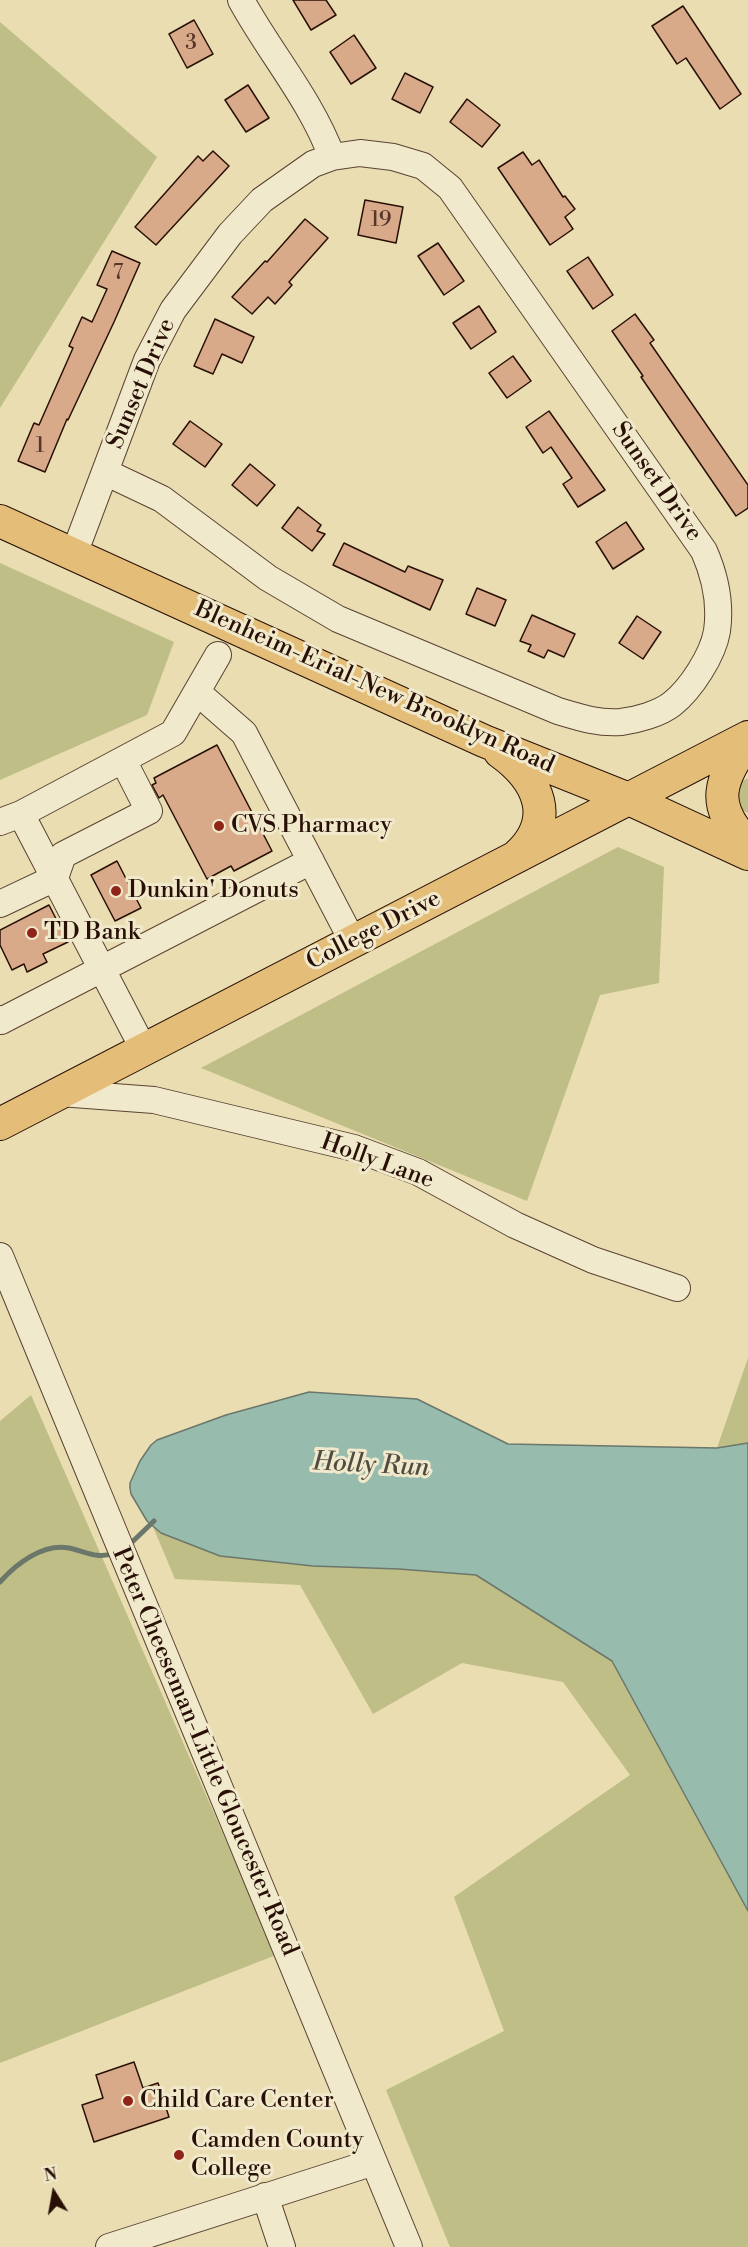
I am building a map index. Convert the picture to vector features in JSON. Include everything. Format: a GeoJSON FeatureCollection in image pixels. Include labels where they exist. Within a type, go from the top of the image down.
{"type":"FeatureCollection","features":[{"type":"Feature","properties":{"kind":"main road","name":"Blenheim-Erial-New Brooklyn Road"},"geometry":{"type":"LineString","coordinates":[[0,521],[484,741],[629,798],[748,854]]}},
{"type":"Feature","properties":{"kind":"main road"},"geometry":{"type":"LineString","coordinates":[[748,738],[724,780],[722,799],[730,822],[748,845]]}},
{"type":"Feature","properties":{"kind":"main road","name":"College Drive"},"geometry":{"type":"LineString","coordinates":[[0,1124],[748,738]]}},
{"type":"Feature","properties":{"kind":"main road"},"geometry":{"type":"LineString","coordinates":[[484,741],[516,766],[530,782],[539,800],[540,818],[536,834],[515,858]]}},
{"type":"Feature","properties":{"kind":"street"},"geometry":{"type":"LineString","coordinates":[[242,0],[254,24],[324,135],[332,157]]}},
{"type":"Feature","properties":{"kind":"street","name":"Sunset Drive"},"geometry":{"type":"LineString","coordinates":[[74,554],[147,360],[173,310],[230,234],[262,200],[313,164],[332,157],[360,153],[393,157],[423,166],[450,188],[704,551],[713,571],[717,590],[717,631],[697,677],[672,704],[644,717],[620,722],[596,721],[558,711],[338,619],[268,578],[162,499],[105,472]]}},
{"type":"Feature","properties":{"kind":"street"},"geometry":{"type":"LineString","coordinates":[[215,618],[218,655]]}},
{"type":"Feature","properties":{"kind":"street"},"geometry":{"type":"LineString","coordinates":[[144,1050],[55,878],[11,818],[173,733],[218,655],[252,635]]}},
{"type":"Feature","properties":{"kind":"street"},"geometry":{"type":"LineString","coordinates":[[197,692],[244,733],[353,942]]}},
{"type":"Feature","properties":{"kind":"street"},"geometry":{"type":"LineString","coordinates":[[0,904],[55,878],[63,855],[149,811],[123,760]]}},
{"type":"Feature","properties":{"kind":"street"},"geometry":{"type":"LineString","coordinates":[[0,1019],[1,1021],[311,861]]}},
{"type":"Feature","properties":{"kind":"street","name":"Holly Lane"},"geometry":{"type":"LineString","coordinates":[[60,1093],[154,1100],[354,1148],[418,1172],[515,1225],[592,1260],[677,1288]]}},
{"type":"Feature","properties":{"kind":"street","name":"Peter Cheeseman-Little Gloucester Road"},"geometry":{"type":"LineString","coordinates":[[0,1256],[409,2247]]}},
{"type":"Feature","properties":{"kind":"street"},"geometry":{"type":"LineString","coordinates":[[109,2247],[374,2162]]}},
{"type":"Feature","properties":{"kind":"street"},"geometry":{"type":"LineString","coordinates":[[265,2196],[282,2247]]}},
{"type":"Feature","properties":{"kind":"shaded area"},"geometry":{"type":"Polygon","coordinates":[[[0,22],[157,157],[0,408],[0,22]]]}},
{"type":"Feature","properties":{"kind":"shaded area"},"geometry":{"type":"Polygon","coordinates":[[[0,563],[174,642],[147,715],[0,780],[0,563]]]}},
{"type":"Feature","properties":{"kind":"shaded area"},"geometry":{"type":"Polygon","coordinates":[[[748,778],[748,813],[712,797],[748,778]]]}},
{"type":"Feature","properties":{"kind":"shaded area"},"geometry":{"type":"Polygon","coordinates":[[[618,847],[664,867],[659,983],[600,995],[527,1201],[201,1068],[618,847]]]}},
{"type":"Feature","properties":{"kind":"shaded area"},"geometry":{"type":"Polygon","coordinates":[[[748,1358],[748,1444],[717,1448],[748,1358]]]}},
{"type":"Feature","properties":{"kind":"shaded area"},"geometry":{"type":"Polygon","coordinates":[[[31,1395],[276,1955],[0,2063],[0,1421],[31,1395]]]}},
{"type":"Feature","properties":{"kind":"shaded area"},"geometry":{"type":"Polygon","coordinates":[[[140,1496],[220,1555],[476,1575],[613,1662],[748,1911],[748,2247],[450,2247],[386,2090],[504,2031],[454,1897],[630,1775],[563,1682],[462,1663],[373,1714],[300,1585],[175,1579],[140,1496]]]}},
{"type":"Feature","properties":{"kind":"water"},"geometry":{"type":"Polygon","coordinates":[[[309,1392],[417,1399],[508,1444],[717,1448],[748,1443],[748,1911],[612,1661],[476,1575],[313,1566],[220,1556],[161,1533],[147,1521],[131,1494],[130,1483],[140,1461],[157,1440],[226,1415],[309,1392]]]}},
{"type":"Feature","properties":{"kind":"building"},"geometry":{"type":"Polygon","coordinates":[[[293,0],[326,0],[336,15],[311,30],[293,0]]]}},
{"type":"Feature","properties":{"kind":"building"},"geometry":{"type":"Polygon","coordinates":[[[683,6],[741,94],[720,109],[686,58],[677,64],[652,26],[683,6]]]}},
{"type":"Feature","properties":{"kind":"building"},"geometry":{"type":"Polygon","coordinates":[[[194,20],[213,54],[187,68],[169,34],[194,20]]]}},
{"type":"Feature","properties":{"kind":"building"},"geometry":{"type":"Polygon","coordinates":[[[354,35],[376,68],[351,84],[330,52],[354,35]]]}},
{"type":"Feature","properties":{"kind":"building"},"geometry":{"type":"Polygon","coordinates":[[[405,73],[433,87],[420,113],[392,99],[405,73]]]}},
{"type":"Feature","properties":{"kind":"building"},"geometry":{"type":"Polygon","coordinates":[[[248,85],[269,118],[246,132],[225,100],[248,85]]]}},
{"type":"Feature","properties":{"kind":"building"},"geometry":{"type":"Polygon","coordinates":[[[467,99],[500,125],[482,147],[450,122],[467,99]]]}},
{"type":"Feature","properties":{"kind":"building"},"geometry":{"type":"Polygon","coordinates":[[[213,151],[229,166],[156,245],[135,227],[198,156],[203,161],[213,151]]]}},
{"type":"Feature","properties":{"kind":"building"},"geometry":{"type":"Polygon","coordinates":[[[523,152],[532,165],[539,160],[563,197],[565,196],[575,209],[565,217],[573,229],[550,245],[498,168],[523,152]]]}},
{"type":"Feature","properties":{"kind":"building"},"geometry":{"type":"Polygon","coordinates":[[[365,200],[403,207],[396,243],[358,235],[365,200]]]}},
{"type":"Feature","properties":{"kind":"building"},"geometry":{"type":"Polygon","coordinates":[[[305,219],[328,238],[289,282],[292,285],[275,304],[268,297],[252,314],[232,297],[305,219]]]}},
{"type":"Feature","properties":{"kind":"building"},"geometry":{"type":"Polygon","coordinates":[[[438,243],[464,281],[444,295],[418,256],[438,243]]]}},
{"type":"Feature","properties":{"kind":"building"},"geometry":{"type":"Polygon","coordinates":[[[112,251],[140,263],[67,419],[45,472],[18,461],[34,423],[39,425],[73,348],[69,346],[82,317],[92,322],[107,289],[97,285],[112,251]]]}},
{"type":"Feature","properties":{"kind":"building"},"geometry":{"type":"Polygon","coordinates":[[[588,257],[613,295],[593,309],[567,271],[588,257]]]}},
{"type":"Feature","properties":{"kind":"building"},"geometry":{"type":"Polygon","coordinates":[[[479,306],[496,332],[471,349],[453,323],[479,306]]]}},
{"type":"Feature","properties":{"kind":"building"},"geometry":{"type":"Polygon","coordinates":[[[635,314],[654,340],[650,343],[748,485],[748,508],[736,516],[612,331],[635,314]]]}},
{"type":"Feature","properties":{"kind":"building"},"geometry":{"type":"Polygon","coordinates":[[[215,319],[254,337],[242,363],[222,354],[213,374],[194,366],[215,319]]]}},
{"type":"Feature","properties":{"kind":"building"},"geometry":{"type":"Polygon","coordinates":[[[513,356],[531,381],[507,398],[489,373],[513,356]]]}},
{"type":"Feature","properties":{"kind":"building"},"geometry":{"type":"Polygon","coordinates":[[[549,411],[605,490],[578,507],[563,484],[572,478],[551,447],[543,453],[526,427],[549,411]]]}},
{"type":"Feature","properties":{"kind":"building"},"geometry":{"type":"Polygon","coordinates":[[[190,421],[222,444],[205,467],[173,444],[190,421]]]}},
{"type":"Feature","properties":{"kind":"building"},"geometry":{"type":"Polygon","coordinates":[[[250,464],[275,485],[257,506],[232,485],[250,464]]]}},
{"type":"Feature","properties":{"kind":"building"},"geometry":{"type":"Polygon","coordinates":[[[298,507],[321,525],[317,531],[325,534],[312,551],[282,528],[298,507]]]}},
{"type":"Feature","properties":{"kind":"building"},"geometry":{"type":"Polygon","coordinates":[[[626,522],[644,549],[613,569],[596,542],[626,522]]]}},
{"type":"Feature","properties":{"kind":"building"},"geometry":{"type":"Polygon","coordinates":[[[344,543],[405,572],[408,566],[443,580],[430,610],[333,565],[344,543]]]}},
{"type":"Feature","properties":{"kind":"building"},"geometry":{"type":"Polygon","coordinates":[[[477,588],[506,600],[495,626],[466,614],[477,588]]]}},
{"type":"Feature","properties":{"kind":"building"},"geometry":{"type":"Polygon","coordinates":[[[532,615],[575,634],[564,657],[548,650],[544,658],[528,651],[531,645],[520,641],[532,615]]]}},
{"type":"Feature","properties":{"kind":"building"},"geometry":{"type":"Polygon","coordinates":[[[637,616],[661,632],[643,659],[619,643],[637,616]]]}},
{"type":"Feature","properties":{"kind":"building","name":"CVS Pharmacy"},"geometry":{"type":"Polygon","coordinates":[[[217,745],[272,851],[234,871],[231,866],[207,879],[163,795],[159,798],[152,785],[156,783],[154,778],[217,745]]]}},
{"type":"Feature","properties":{"kind":"building","name":"Dunkin' Donuts"},"geometry":{"type":"Polygon","coordinates":[[[117,861],[141,908],[115,921],[91,875],[117,861]]]}},
{"type":"Feature","properties":{"kind":"building","name":"TD Bank"},"geometry":{"type":"Polygon","coordinates":[[[49,905],[68,942],[43,954],[47,962],[27,972],[24,964],[12,970],[0,945],[0,930],[49,905]]]}},
{"type":"Feature","properties":{"kind":"building","name":"Child Care Center"},"geometry":{"type":"Polygon","coordinates":[[[134,2062],[143,2088],[158,2083],[169,2117],[94,2142],[82,2105],[103,2098],[96,2075],[134,2062]]]}},
{"type":"Feature","properties":{"kind":"waterway","name":"Holly Run"},"geometry":{"type":"LineString","coordinates":[[128,1546],[154,1521]]}},
{"type":"Feature","properties":{"kind":"waterway","name":"Holly Run"},"geometry":{"type":"LineString","coordinates":[[0,1582],[31,1556],[50,1549],[69,1548],[102,1556],[114,1553]]}},
{"type":"Feature","properties":{"kind":"place","name":"CVS Pharmacy"},"geometry":{"type":"Point","coordinates":[219,826]}},
{"type":"Feature","properties":{"kind":"place","name":"Dunkin' Donuts"},"geometry":{"type":"Point","coordinates":[116,891]}},
{"type":"Feature","properties":{"kind":"place","name":"TD Bank"},"geometry":{"type":"Point","coordinates":[32,933]}},
{"type":"Feature","properties":{"kind":"place","name":"Child Care Center"},"geometry":{"type":"Point","coordinates":[128,2101]}},
{"type":"Feature","properties":{"kind":"place","name":"Camden County College"},"geometry":{"type":"Point","coordinates":[179,2155]}}]}
